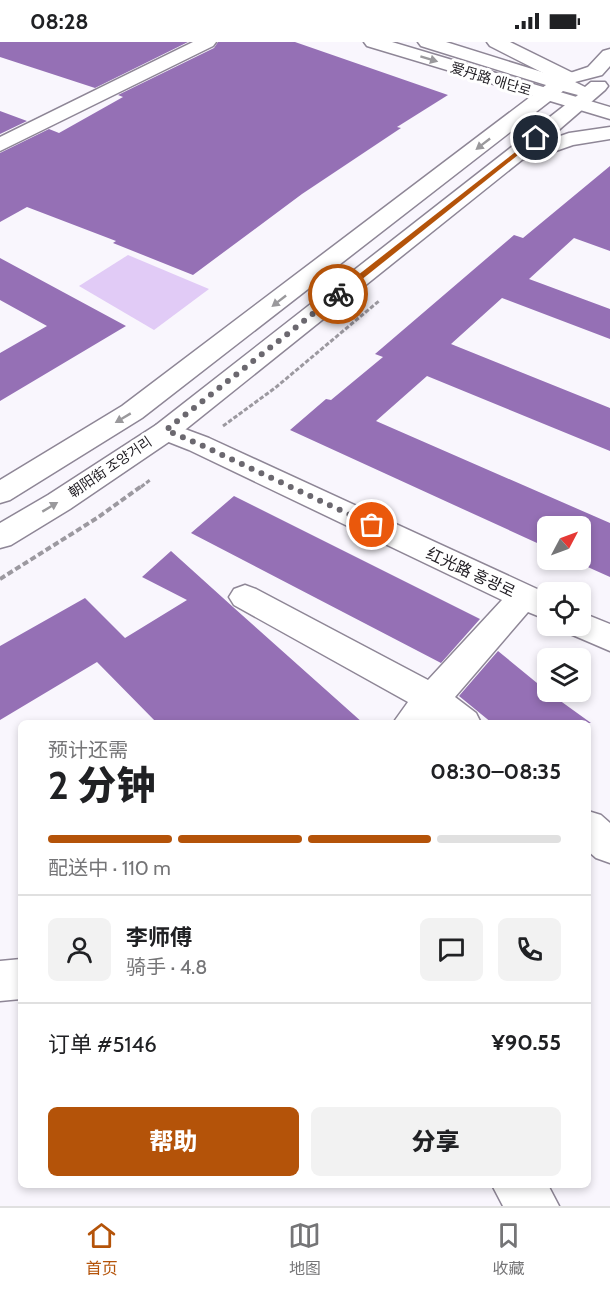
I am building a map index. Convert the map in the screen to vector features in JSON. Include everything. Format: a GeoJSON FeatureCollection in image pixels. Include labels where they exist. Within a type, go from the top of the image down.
{"type":"FeatureCollection","features":[{"type":"Feature","properties":{"kind":"main road"},"geometry":{"type":"LineString","coordinates":[[0,145],[207,42]]}},
{"type":"Feature","properties":{"kind":"main road","name":"爱丹路 애단로"},"geometry":{"type":"LineString","coordinates":[[373,42],[559,86],[597,91]]}},
{"type":"Feature","properties":{"kind":"main road","name":"爱丹路 애단로"},"geometry":{"type":"LineString","coordinates":[[427,42],[559,86],[597,91]]}},
{"type":"Feature","properties":{"kind":"main road","name":"爱丹路 애단로"},"geometry":{"type":"LineString","coordinates":[[454,42],[559,86]]}},
{"type":"Feature","properties":{"kind":"main road","name":"爱丹路 애단로"},"geometry":{"type":"LineString","coordinates":[[496,42],[559,86]]}},
{"type":"Feature","properties":{"kind":"main road","name":"朝阳街 조양거리"},"geometry":{"type":"LineString","coordinates":[[0,537],[59,502],[166,430],[597,91],[610,55]]}},
{"type":"Feature","properties":{"kind":"main road","name":"朝阳街 조양거리"},"geometry":{"type":"LineString","coordinates":[[0,493],[132,412],[559,86]]}},
{"type":"Feature","properties":{"kind":"main road","name":"爱丹路 애단로"},"geometry":{"type":"LineString","coordinates":[[597,91],[610,113]]}},
{"type":"Feature","properties":{"kind":"main road"},"geometry":{"type":"LineString","coordinates":[[502,164],[569,140],[610,134]]}},
{"type":"Feature","properties":{"kind":"main road","name":"红光路 홍광로"},"geometry":{"type":"LineString","coordinates":[[166,430],[535,603]]}},
{"type":"Feature","properties":{"kind":"main road"},"geometry":{"type":"LineString","coordinates":[[245,597],[421,711],[452,720]]}},
{"type":"Feature","properties":{"kind":"main road"},"geometry":{"type":"LineString","coordinates":[[421,711],[535,603]]}},
{"type":"Feature","properties":{"kind":"main road"},"geometry":{"type":"LineString","coordinates":[[591,629],[610,638]]}},
{"type":"Feature","properties":{"kind":"main road"},"geometry":{"type":"LineString","coordinates":[[591,830],[610,846]]}},
{"type":"Feature","properties":{"kind":"main road"},"geometry":{"type":"LineString","coordinates":[[0,981],[18,979]]}},
{"type":"Feature","properties":{"kind":"main road"},"geometry":{"type":"LineString","coordinates":[[519,1188],[535,1206]]}},
{"type":"Feature","properties":{"kind":"shaded area"},"geometry":{"type":"Polygon","coordinates":[[[128,255],[209,289],[154,330],[79,286],[128,255]]]}},
{"type":"Feature","properties":{"kind":"building"},"geometry":{"type":"Polygon","coordinates":[[[0,42],[188,42],[95,88],[0,57],[0,42]]]}},
{"type":"Feature","properties":{"kind":"building"},"geometry":{"type":"Polygon","coordinates":[[[218,42],[295,42],[448,95],[397,127],[401,128],[302,194],[193,275],[113,243],[116,241],[27,207],[0,222],[0,153],[49,129],[59,133],[123,97],[118,95],[214,48],[218,42]]]}},
{"type":"Feature","properties":{"kind":"building"},"geometry":{"type":"Polygon","coordinates":[[[0,111],[27,121],[0,134],[0,111]]]}},
{"type":"Feature","properties":{"kind":"building"},"geometry":{"type":"Polygon","coordinates":[[[610,166],[610,251],[574,238],[529,279],[610,309],[610,339],[502,298],[451,344],[610,408],[610,451],[427,376],[376,421],[610,523],[610,577],[591,568],[591,516],[537,516],[537,543],[290,430],[326,399],[331,400],[383,357],[375,354],[514,235],[523,238],[610,166]]]}},
{"type":"Feature","properties":{"kind":"building"},"geometry":{"type":"Polygon","coordinates":[[[0,258],[126,326],[0,401],[0,353],[47,326],[0,300],[0,258]]]}},
{"type":"Feature","properties":{"kind":"building"},"geometry":{"type":"Polygon","coordinates":[[[234,496],[480,619],[441,663],[191,533],[234,496]]]}},
{"type":"Feature","properties":{"kind":"building"},"geometry":{"type":"Polygon","coordinates":[[[171,551],[360,720],[154,720],[97,662],[0,720],[0,646],[85,598],[125,638],[187,600],[142,577],[171,551]]]}},
{"type":"Feature","properties":{"kind":"building"},"geometry":{"type":"Polygon","coordinates":[[[498,651],[537,683],[537,702],[562,702],[587,720],[488,720],[459,696],[498,651]]]}},
{"type":"Feature","properties":{"kind":"way so far"},"geometry":{"type":"LineString","coordinates":[[338,294],[166,430],[372,525]]}},
{"type":"Feature","properties":{"kind":"route"},"geometry":{"type":"LineString","coordinates":[[338,294],[536,138]]}}]}
